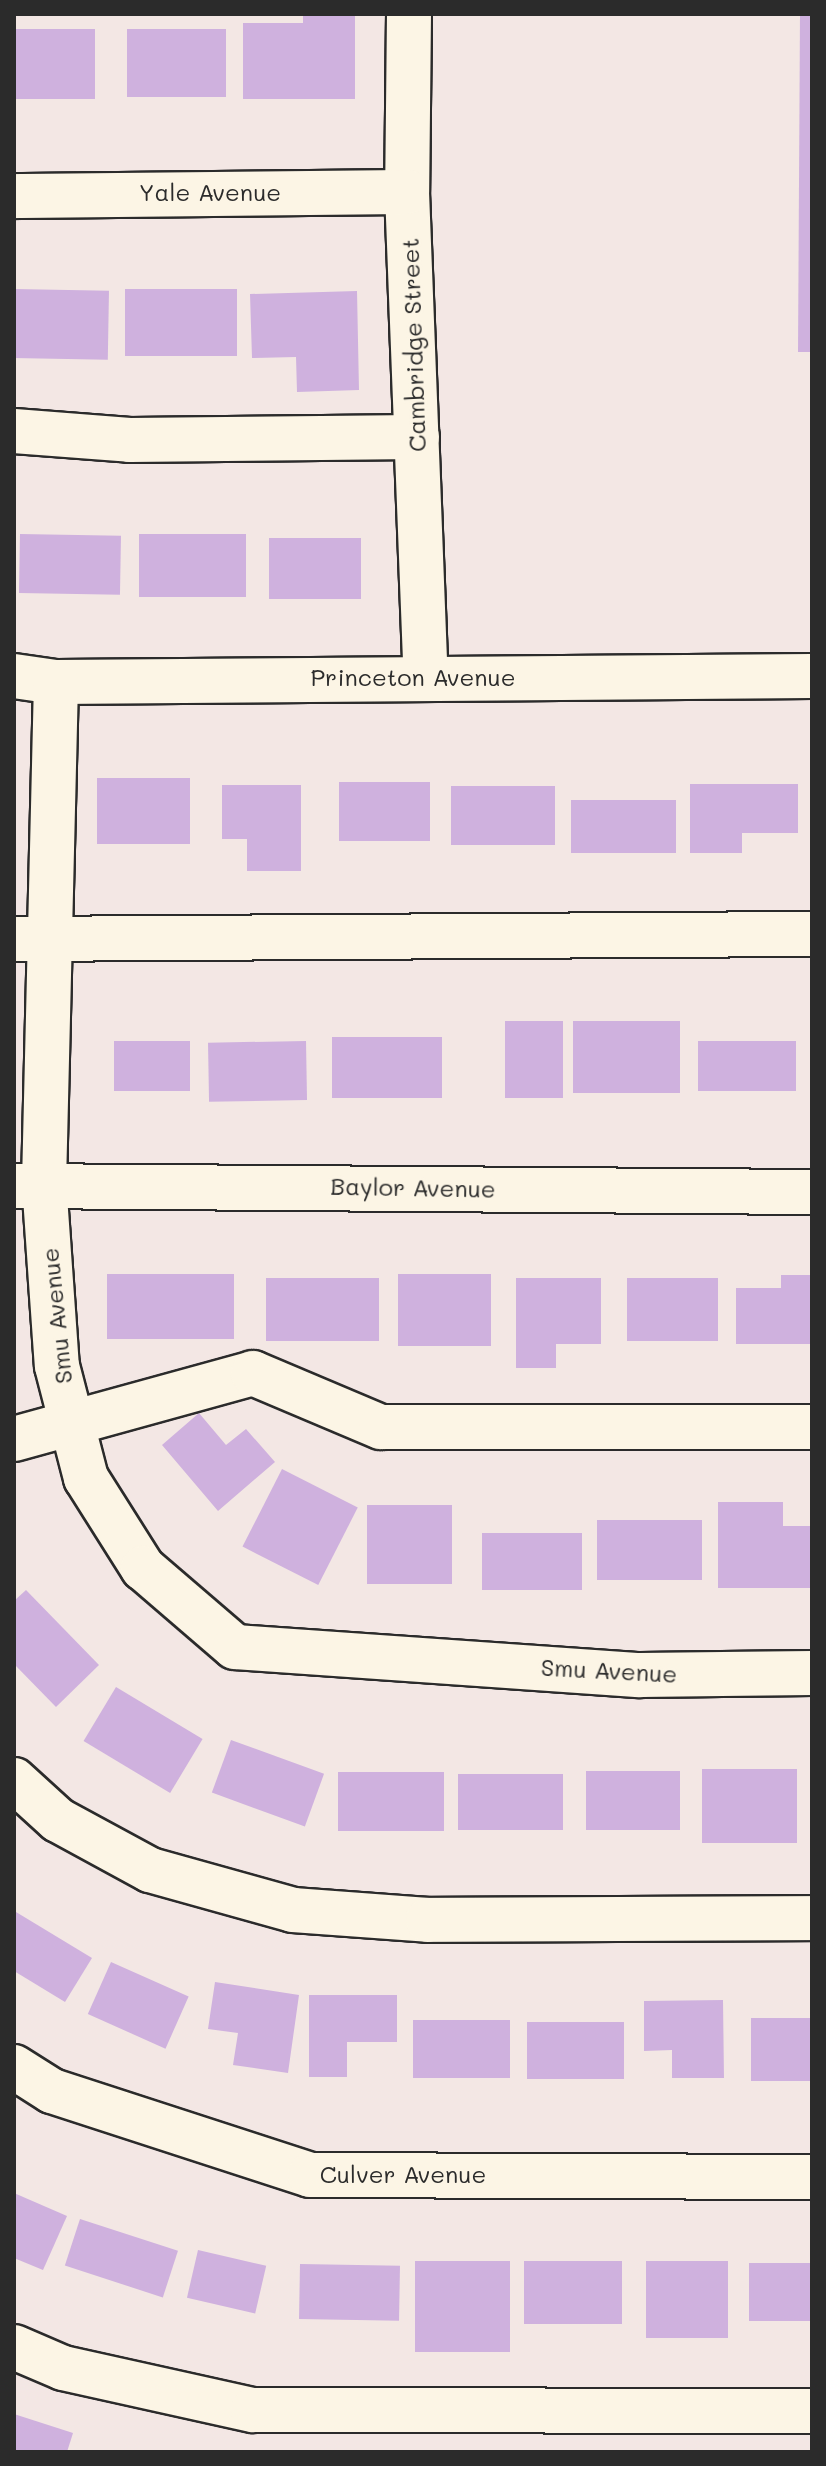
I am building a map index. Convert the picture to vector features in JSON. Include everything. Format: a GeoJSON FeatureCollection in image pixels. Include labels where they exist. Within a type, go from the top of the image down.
{"type":"FeatureCollection","features":[{"type":"Feature","properties":{"kind":"street","name":"Cambridge Street"},"geometry":{"type":"LineString","coordinates":[[409,14],[407,192],[426,676]]}},
{"type":"Feature","properties":{"kind":"street","name":"Yale Avenue"},"geometry":{"type":"LineString","coordinates":[[14,196],[407,192]]}},
{"type":"Feature","properties":{"kind":"street"},"geometry":{"type":"LineString","coordinates":[[14,431],[130,440],[417,437]]}},
{"type":"Feature","properties":{"kind":"street","name":"Princeton Avenue"},"geometry":{"type":"LineString","coordinates":[[35,679],[812,676]]}},
{"type":"Feature","properties":{"kind":"street","name":"Smu Avenue"},"geometry":{"type":"LineString","coordinates":[[35,679],[29,1184],[57,1366],[86,1478],[143,1568],[235,1647],[640,1675],[812,1673]]}},
{"type":"Feature","properties":{"kind":"street"},"geometry":{"type":"LineString","coordinates":[[30,939],[812,934]]}},
{"type":"Feature","properties":{"kind":"street","name":"Baylor Avenue"},"geometry":{"type":"LineString","coordinates":[[29,1184],[812,1192]]}},
{"type":"Feature","properties":{"kind":"street"},"geometry":{"type":"LineString","coordinates":[[14,1439],[253,1373],[381,1427],[812,1427]]}},
{"type":"Feature","properties":{"kind":"street"},"geometry":{"type":"LineString","coordinates":[[14,1780],[58,1820],[150,1870],[293,1910],[428,1920],[812,1918]]}},
{"type":"Feature","properties":{"kind":"street","name":"Culver Avenue"},"geometry":{"type":"LineString","coordinates":[[14,2067],[52,2091],[310,2175],[812,2177]]}},
{"type":"Feature","properties":{"kind":"street"},"geometry":{"type":"LineString","coordinates":[[14,2347],[63,2368],[253,2410],[812,2411]]}},
{"type":"Feature","properties":{"kind":"building"},"geometry":{"type":"Polygon","coordinates":[[[303,14],[355,14],[355,99],[243,99],[243,23],[303,23],[303,14]]]}},
{"type":"Feature","properties":{"kind":"building"},"geometry":{"type":"Polygon","coordinates":[[[800,14],[812,14],[812,352],[798,352],[800,14]]]}},
{"type":"Feature","properties":{"kind":"building"},"geometry":{"type":"Polygon","coordinates":[[[14,29],[95,29],[95,99],[14,99],[14,29]]]}},
{"type":"Feature","properties":{"kind":"building"},"geometry":{"type":"Polygon","coordinates":[[[127,29],[226,29],[226,97],[127,97],[127,29]]]}},
{"type":"Feature","properties":{"kind":"building"},"geometry":{"type":"Polygon","coordinates":[[[14,289],[109,291],[108,360],[14,358],[14,289]]]}},
{"type":"Feature","properties":{"kind":"building"},"geometry":{"type":"Polygon","coordinates":[[[125,289],[237,289],[237,356],[125,356],[125,289]]]}},
{"type":"Feature","properties":{"kind":"building"},"geometry":{"type":"Polygon","coordinates":[[[357,291],[359,390],[297,392],[296,357],[252,358],[250,294],[357,291]]]}},
{"type":"Feature","properties":{"kind":"building"},"geometry":{"type":"Polygon","coordinates":[[[20,534],[121,536],[120,595],[19,593],[20,534]]]}},
{"type":"Feature","properties":{"kind":"building"},"geometry":{"type":"Polygon","coordinates":[[[139,534],[246,534],[246,597],[139,597],[139,534]]]}},
{"type":"Feature","properties":{"kind":"building"},"geometry":{"type":"Polygon","coordinates":[[[269,538],[361,538],[361,599],[269,599],[269,538]]]}},
{"type":"Feature","properties":{"kind":"building"},"geometry":{"type":"Polygon","coordinates":[[[97,778],[190,778],[190,844],[97,844],[97,778]]]}},
{"type":"Feature","properties":{"kind":"building"},"geometry":{"type":"Polygon","coordinates":[[[339,782],[430,782],[430,841],[339,841],[339,782]]]}},
{"type":"Feature","properties":{"kind":"building"},"geometry":{"type":"Polygon","coordinates":[[[690,784],[798,784],[798,833],[742,833],[742,853],[690,853],[690,784]]]}},
{"type":"Feature","properties":{"kind":"building"},"geometry":{"type":"Polygon","coordinates":[[[222,785],[301,785],[301,871],[247,871],[247,839],[222,839],[222,785]]]}},
{"type":"Feature","properties":{"kind":"building"},"geometry":{"type":"Polygon","coordinates":[[[451,786],[555,786],[555,845],[451,845],[451,786]]]}},
{"type":"Feature","properties":{"kind":"building"},"geometry":{"type":"Polygon","coordinates":[[[571,800],[676,800],[676,853],[571,853],[571,800]]]}},
{"type":"Feature","properties":{"kind":"building"},"geometry":{"type":"Polygon","coordinates":[[[505,1021],[563,1021],[563,1098],[505,1098],[505,1021]]]}},
{"type":"Feature","properties":{"kind":"building"},"geometry":{"type":"Polygon","coordinates":[[[573,1021],[680,1021],[680,1093],[573,1093],[573,1021]]]}},
{"type":"Feature","properties":{"kind":"building"},"geometry":{"type":"Polygon","coordinates":[[[332,1037],[442,1037],[442,1098],[332,1098],[332,1037]]]}},
{"type":"Feature","properties":{"kind":"building"},"geometry":{"type":"Polygon","coordinates":[[[114,1041],[190,1041],[190,1091],[114,1091],[114,1041]]]}},
{"type":"Feature","properties":{"kind":"building"},"geometry":{"type":"Polygon","coordinates":[[[306,1041],[307,1100],[209,1102],[208,1043],[306,1041]]]}},
{"type":"Feature","properties":{"kind":"building"},"geometry":{"type":"Polygon","coordinates":[[[698,1041],[796,1041],[796,1091],[698,1091],[698,1041]]]}},
{"type":"Feature","properties":{"kind":"building"},"geometry":{"type":"Polygon","coordinates":[[[107,1274],[234,1274],[234,1339],[107,1339],[107,1274]]]}},
{"type":"Feature","properties":{"kind":"building"},"geometry":{"type":"Polygon","coordinates":[[[398,1274],[491,1274],[491,1346],[398,1346],[398,1274]]]}},
{"type":"Feature","properties":{"kind":"building"},"geometry":{"type":"Polygon","coordinates":[[[781,1275],[812,1275],[812,1344],[736,1344],[736,1288],[781,1288],[781,1275]]]}},
{"type":"Feature","properties":{"kind":"building"},"geometry":{"type":"Polygon","coordinates":[[[266,1278],[379,1278],[379,1341],[266,1341],[266,1278]]]}},
{"type":"Feature","properties":{"kind":"building"},"geometry":{"type":"Polygon","coordinates":[[[516,1278],[601,1278],[601,1344],[556,1344],[556,1368],[516,1368],[516,1278]]]}},
{"type":"Feature","properties":{"kind":"building"},"geometry":{"type":"Polygon","coordinates":[[[627,1278],[718,1278],[718,1341],[627,1341],[627,1278]]]}},
{"type":"Feature","properties":{"kind":"building"},"geometry":{"type":"Polygon","coordinates":[[[199,1413],[226,1445],[246,1429],[275,1462],[218,1511],[162,1445],[199,1413]]]}},
{"type":"Feature","properties":{"kind":"building"},"geometry":{"type":"Polygon","coordinates":[[[282,1469],[358,1508],[318,1585],[243,1547],[282,1469]]]}},
{"type":"Feature","properties":{"kind":"building"},"geometry":{"type":"Polygon","coordinates":[[[718,1502],[783,1502],[783,1526],[812,1526],[812,1588],[718,1588],[718,1502]]]}},
{"type":"Feature","properties":{"kind":"building"},"geometry":{"type":"Polygon","coordinates":[[[367,1505],[452,1505],[452,1584],[367,1584],[367,1505]]]}},
{"type":"Feature","properties":{"kind":"building"},"geometry":{"type":"Polygon","coordinates":[[[597,1520],[702,1520],[702,1580],[597,1580],[597,1520]]]}},
{"type":"Feature","properties":{"kind":"building"},"geometry":{"type":"Polygon","coordinates":[[[482,1533],[582,1533],[582,1590],[482,1590],[482,1533]]]}},
{"type":"Feature","properties":{"kind":"building"},"geometry":{"type":"Polygon","coordinates":[[[26,1590],[99,1665],[56,1707],[14,1664],[14,1601],[26,1590]]]}},
{"type":"Feature","properties":{"kind":"building"},"geometry":{"type":"Polygon","coordinates":[[[116,1687],[203,1739],[170,1793],[84,1741],[116,1687]]]}},
{"type":"Feature","properties":{"kind":"building"},"geometry":{"type":"Polygon","coordinates":[[[231,1740],[324,1774],[305,1826],[212,1793],[231,1740]]]}},
{"type":"Feature","properties":{"kind":"building"},"geometry":{"type":"Polygon","coordinates":[[[702,1769],[797,1769],[797,1843],[702,1843],[702,1769]]]}},
{"type":"Feature","properties":{"kind":"building"},"geometry":{"type":"Polygon","coordinates":[[[586,1771],[680,1771],[680,1830],[586,1830],[586,1771]]]}},
{"type":"Feature","properties":{"kind":"building"},"geometry":{"type":"Polygon","coordinates":[[[338,1772],[444,1772],[444,1831],[338,1831],[338,1772]]]}},
{"type":"Feature","properties":{"kind":"building"},"geometry":{"type":"Polygon","coordinates":[[[458,1774],[563,1774],[563,1830],[458,1830],[458,1774]]]}},
{"type":"Feature","properties":{"kind":"building"},"geometry":{"type":"Polygon","coordinates":[[[16,1912],[92,1958],[65,2002],[14,1971],[16,1912]]]}},
{"type":"Feature","properties":{"kind":"building"},"geometry":{"type":"Polygon","coordinates":[[[111,1962],[189,1997],[165,2049],[88,2014],[111,1962]]]}},
{"type":"Feature","properties":{"kind":"building"},"geometry":{"type":"Polygon","coordinates":[[[215,1982],[299,1995],[288,2073],[233,2065],[238,2033],[208,2029],[215,1982]]]}},
{"type":"Feature","properties":{"kind":"building"},"geometry":{"type":"Polygon","coordinates":[[[309,1995],[397,1995],[397,2042],[347,2042],[347,2077],[309,2077],[309,1995]]]}},
{"type":"Feature","properties":{"kind":"building"},"geometry":{"type":"Polygon","coordinates":[[[723,2000],[724,2078],[672,2078],[672,2050],[644,2051],[644,2001],[723,2000]]]}},
{"type":"Feature","properties":{"kind":"building"},"geometry":{"type":"Polygon","coordinates":[[[751,2018],[812,2018],[812,2081],[751,2081],[751,2018]]]}},
{"type":"Feature","properties":{"kind":"building"},"geometry":{"type":"Polygon","coordinates":[[[413,2020],[510,2020],[510,2078],[413,2078],[413,2020]]]}},
{"type":"Feature","properties":{"kind":"building"},"geometry":{"type":"Polygon","coordinates":[[[527,2022],[624,2022],[624,2079],[527,2079],[527,2022]]]}},
{"type":"Feature","properties":{"kind":"building"},"geometry":{"type":"Polygon","coordinates":[[[14,2193],[67,2216],[43,2270],[14,2258],[14,2193]]]}},
{"type":"Feature","properties":{"kind":"building"},"geometry":{"type":"Polygon","coordinates":[[[80,2219],[178,2251],[163,2297],[65,2266],[80,2219]]]}},
{"type":"Feature","properties":{"kind":"building"},"geometry":{"type":"Polygon","coordinates":[[[198,2250],[266,2266],[255,2313],[187,2298],[198,2250]]]}},
{"type":"Feature","properties":{"kind":"building"},"geometry":{"type":"Polygon","coordinates":[[[415,2261],[510,2261],[510,2352],[415,2352],[415,2261]]]}},
{"type":"Feature","properties":{"kind":"building"},"geometry":{"type":"Polygon","coordinates":[[[524,2261],[622,2261],[622,2324],[524,2324],[524,2261]]]}},
{"type":"Feature","properties":{"kind":"building"},"geometry":{"type":"Polygon","coordinates":[[[646,2261],[728,2261],[728,2338],[646,2338],[646,2261]]]}},
{"type":"Feature","properties":{"kind":"building"},"geometry":{"type":"Polygon","coordinates":[[[749,2263],[812,2263],[812,2321],[749,2321],[749,2263]]]}},
{"type":"Feature","properties":{"kind":"building"},"geometry":{"type":"Polygon","coordinates":[[[300,2264],[400,2266],[399,2321],[299,2319],[300,2264]]]}},
{"type":"Feature","properties":{"kind":"building"},"geometry":{"type":"Polygon","coordinates":[[[14,2414],[73,2433],[67,2452],[14,2452],[14,2414]]]}}]}
